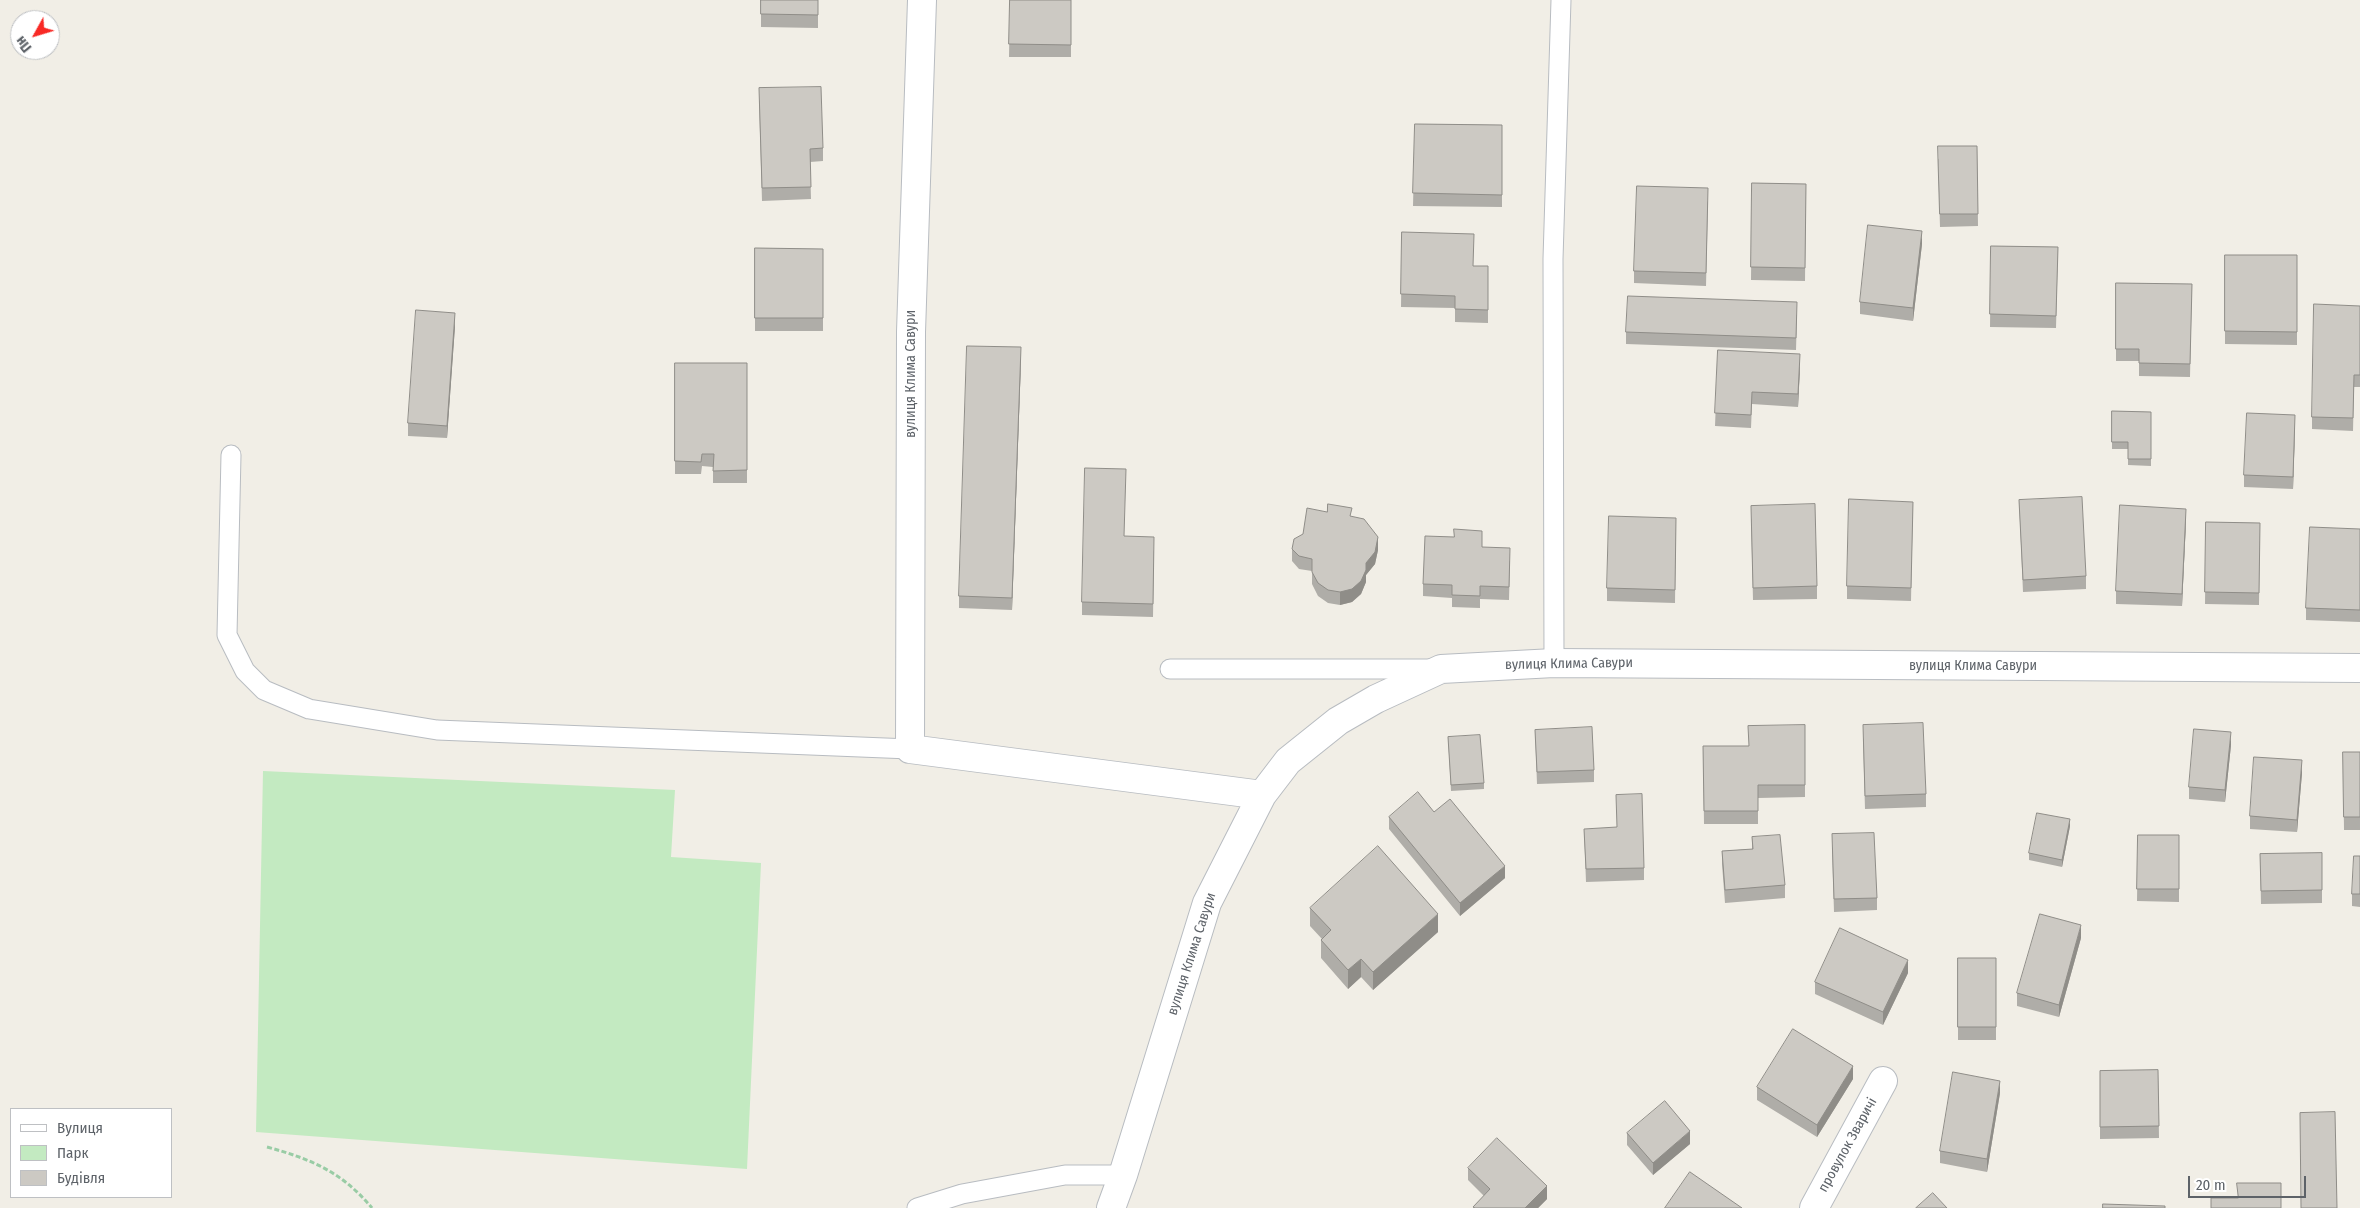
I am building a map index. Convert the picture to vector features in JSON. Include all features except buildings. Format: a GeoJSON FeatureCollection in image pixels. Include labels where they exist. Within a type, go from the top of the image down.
{"type":"FeatureCollection","features":[{"type":"Feature","properties":{"kind":"street","name":"вулиця Клима Савури"},"geometry":{"type":"LineString","coordinates":[[910,748],[910,332],[922,0]]}},
{"type":"Feature","properties":{"kind":"street","name":"вулиця Клима Савури"},"geometry":{"type":"LineString","coordinates":[[1111,1208],[1123,1175],[1207,903],[1262,795],[1288,761],[1338,721],[1376,699],[1440,669],[1554,662],[2360,668]]}},
{"type":"Feature","properties":{"kind":"street"},"geometry":{"type":"LineString","coordinates":[[910,748],[1262,795]]}},
{"type":"Feature","properties":{"kind":"street","name":"провулок Зваричі"},"geometry":{"type":"LineString","coordinates":[[1814,1208],[1883,1082]]}},
{"type":"Feature","properties":{"kind":"lane"},"geometry":{"type":"LineString","coordinates":[[1554,662],[1553,259],[1561,0]]}},
{"type":"Feature","properties":{"kind":"lane"},"geometry":{"type":"LineString","coordinates":[[230,455],[227,635],[245,671],[264,690],[308,709],[437,730],[910,748]]}},
{"type":"Feature","properties":{"kind":"lane"},"geometry":{"type":"LineString","coordinates":[[1170,669],[1440,669]]}},
{"type":"Feature","properties":{"kind":"lane"},"geometry":{"type":"LineString","coordinates":[[918,1208],[962,1194],[1065,1175],[1123,1175]]}},
{"type":"Feature","properties":{"kind":"path"},"geometry":{"type":"LineString","coordinates":[[267,1147],[303,1157],[335,1173],[359,1192],[372,1208]]}},
{"type":"Feature","properties":{"kind":"green space"},"geometry":{"type":"Polygon","coordinates":[[[263,771],[675,790],[671,857],[761,863],[747,1169],[256,1132],[263,771]]]}}]}
